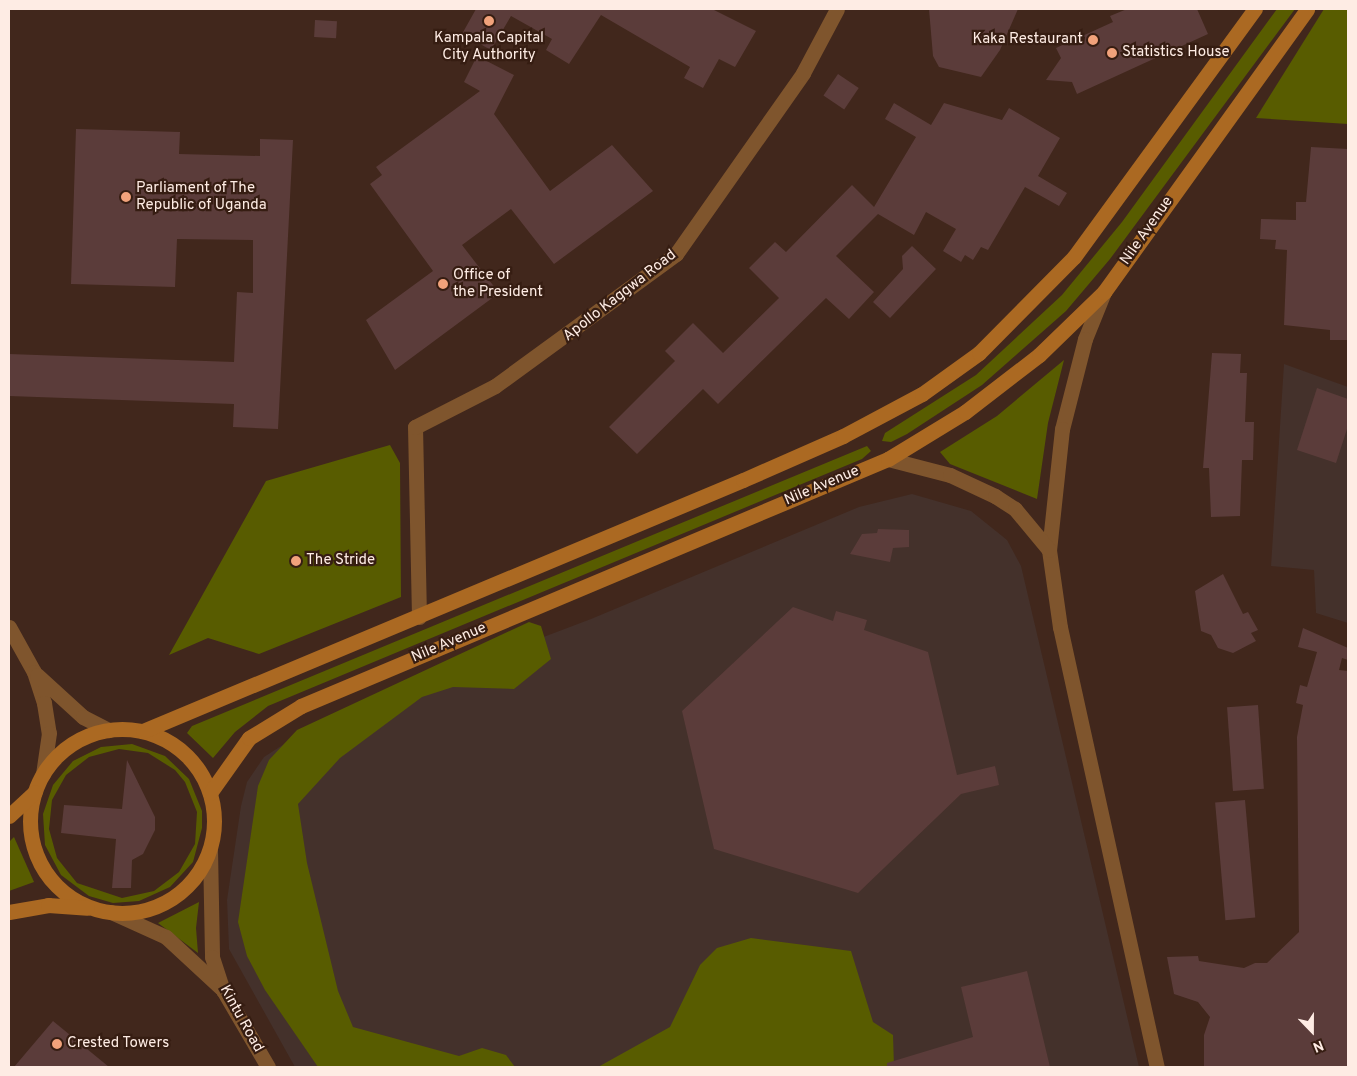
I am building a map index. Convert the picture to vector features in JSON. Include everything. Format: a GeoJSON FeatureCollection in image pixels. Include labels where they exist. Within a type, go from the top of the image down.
{"type":"FeatureCollection","features":[{"type":"Feature","properties":{"kind":"main road","name":"Nile Avenue"},"geometry":{"type":"LineString","coordinates":[[210,793],[249,738],[301,706],[888,459],[1004,383],[1072,326],[1104,292],[1307,9]]}},
{"type":"Feature","properties":{"kind":"main road"},"geometry":{"type":"LineString","coordinates":[[143,731],[419,617],[843,436],[922,394],[979,353],[1074,257],[1251,11]]}},
{"type":"Feature","properties":{"kind":"main road"},"geometry":{"type":"LineString","coordinates":[[9,816],[34,792],[43,774],[69,746],[109,730],[143,731],[174,745],[190,758],[210,793],[214,831],[210,850],[192,881],[164,903],[130,913],[48,905],[9,912]]}},
{"type":"Feature","properties":{"kind":"main road"},"geometry":{"type":"LineString","coordinates":[[34,792],[30,828],[40,864],[63,892],[96,909]]}},
{"type":"Feature","properties":{"kind":"street","name":"Apollo Kaggwa Road"},"geometry":{"type":"LineString","coordinates":[[419,617],[415,427],[495,386],[676,254],[803,73],[837,9]]}},
{"type":"Feature","properties":{"kind":"street"},"geometry":{"type":"LineString","coordinates":[[1104,292],[1085,339],[1062,429],[1049,550],[1060,628],[1157,1067]]}},
{"type":"Feature","properties":{"kind":"street"},"geometry":{"type":"LineString","coordinates":[[888,459],[950,475],[995,496],[1015,509],[1049,550]]}},
{"type":"Feature","properties":{"kind":"street"},"geometry":{"type":"LineString","coordinates":[[9,627],[34,672],[49,733],[43,774]]}},
{"type":"Feature","properties":{"kind":"street"},"geometry":{"type":"LineString","coordinates":[[34,672],[83,717],[109,730]]}},
{"type":"Feature","properties":{"kind":"street","name":"Kintu Road"},"geometry":{"type":"LineString","coordinates":[[210,850],[209,935],[223,990],[268,1067]]}},
{"type":"Feature","properties":{"kind":"street"},"geometry":{"type":"LineString","coordinates":[[112,912],[166,937],[223,990]]}},
{"type":"Feature","properties":{"kind":"shaded area"},"geometry":{"type":"Polygon","coordinates":[[[1277,9],[1295,9],[1110,259],[1066,311],[982,385],[907,434],[891,442],[882,441],[885,433],[976,375],[1062,295],[1122,222],[1277,9]]]}},
{"type":"Feature","properties":{"kind":"shaded area"},"geometry":{"type":"Polygon","coordinates":[[[1324,9],[1348,9],[1348,124],[1256,118],[1324,9]]]}},
{"type":"Feature","properties":{"kind":"shaded area"},"geometry":{"type":"Polygon","coordinates":[[[1064,360],[1048,423],[1037,499],[950,464],[940,452],[997,416],[1064,360]]]}},
{"type":"Feature","properties":{"kind":"shaded area"},"geometry":{"type":"Polygon","coordinates":[[[1284,364],[1348,387],[1348,623],[1316,613],[1314,570],[1271,566],[1284,364]]]}},
{"type":"Feature","properties":{"kind":"shaded area"},"geometry":{"type":"Polygon","coordinates":[[[390,445],[400,463],[401,597],[259,654],[208,638],[169,655],[266,481],[390,445]]]}},
{"type":"Feature","properties":{"kind":"shaded area"},"geometry":{"type":"Polygon","coordinates":[[[867,446],[871,451],[862,459],[268,706],[235,732],[213,758],[187,733],[192,726],[867,446]]]}},
{"type":"Feature","properties":{"kind":"shaded area"},"geometry":{"type":"Polygon","coordinates":[[[912,494],[971,511],[1007,540],[1021,566],[1139,1067],[295,1067],[229,949],[227,900],[241,806],[247,782],[264,757],[295,737],[454,671],[591,619],[859,507],[912,494]]]}},
{"type":"Feature","properties":{"kind":"shaded area"},"geometry":{"type":"Polygon","coordinates":[[[529,622],[541,626],[551,659],[514,689],[453,687],[422,697],[340,758],[298,804],[307,863],[338,991],[353,1027],[459,1056],[482,1048],[506,1055],[515,1067],[318,1067],[265,990],[247,956],[238,922],[258,786],[269,760],[297,730],[529,622]]]}},
{"type":"Feature","properties":{"kind":"shaded area"},"geometry":{"type":"Polygon","coordinates":[[[132,744],[165,756],[189,779],[202,811],[202,828],[193,862],[170,887],[139,901],[113,903],[89,896],[61,875],[45,845],[43,814],[53,785],[73,761],[101,747],[132,744]],[[119,749],[89,757],[66,775],[52,800],[49,829],[57,858],[77,883],[122,898],[154,891],[179,872],[195,844],[197,812],[185,782],[175,770],[148,753],[119,749]]]}},
{"type":"Feature","properties":{"kind":"shaded area"},"geometry":{"type":"Polygon","coordinates":[[[14,837],[34,882],[9,891],[9,842],[14,837]]]}},
{"type":"Feature","properties":{"kind":"shaded area"},"geometry":{"type":"Polygon","coordinates":[[[199,902],[196,928],[198,953],[158,923],[199,902]]]}},
{"type":"Feature","properties":{"kind":"shaded area"},"geometry":{"type":"Polygon","coordinates":[[[751,938],[851,951],[873,1022],[893,1035],[894,1067],[598,1067],[670,1027],[700,965],[717,948],[751,938]]]}},
{"type":"Feature","properties":{"kind":"building"},"geometry":{"type":"Polygon","coordinates":[[[476,9],[712,9],[756,31],[735,67],[719,59],[703,88],[684,78],[690,67],[601,15],[569,64],[546,50],[552,39],[511,16],[491,50],[462,34],[476,9]]]}},
{"type":"Feature","properties":{"kind":"building"},"geometry":{"type":"Polygon","coordinates":[[[929,9],[1018,9],[1000,50],[981,77],[939,67],[933,56],[929,9]]]}},
{"type":"Feature","properties":{"kind":"building","name":"Statistics House"},"geometry":{"type":"Polygon","coordinates":[[[1127,9],[1197,9],[1208,34],[1077,94],[1072,82],[1046,80],[1061,58],[1056,48],[1113,22],[1110,16],[1127,9]]]}},
{"type":"Feature","properties":{"kind":"building"},"geometry":{"type":"Polygon","coordinates":[[[315,20],[337,21],[336,38],[314,37],[315,20]]]}},
{"type":"Feature","properties":{"kind":"building"},"geometry":{"type":"Polygon","coordinates":[[[477,56],[514,75],[494,114],[550,191],[612,145],[653,191],[554,264],[511,209],[462,245],[499,293],[395,370],[366,320],[433,271],[370,184],[382,175],[376,167],[480,91],[464,82],[477,56]]]}},
{"type":"Feature","properties":{"kind":"building"},"geometry":{"type":"Polygon","coordinates":[[[838,74],[859,88],[844,110],[823,96],[838,74]]]}},
{"type":"Feature","properties":{"kind":"building"},"geometry":{"type":"Polygon","coordinates":[[[894,103],[931,125],[944,103],[1002,120],[1009,108],[1060,138],[1038,176],[1067,193],[1059,206],[1025,187],[988,250],[981,247],[973,260],[965,255],[961,262],[943,251],[956,229],[926,212],[914,235],[878,214],[836,256],[874,292],[849,319],[826,298],[718,404],[703,389],[637,454],[609,427],[675,361],[665,351],[693,323],[723,353],[779,298],[749,268],[775,242],[786,252],[852,185],[874,207],[916,137],[885,119],[894,103]]]}},
{"type":"Feature","properties":{"kind":"building"},"geometry":{"type":"Polygon","coordinates":[[[76,129],[180,132],[179,154],[260,156],[260,139],[293,140],[278,429],[233,427],[234,404],[9,396],[9,354],[234,362],[237,292],[253,293],[253,240],[177,239],[175,287],[71,284],[76,129]]]}},
{"type":"Feature","properties":{"kind":"building"},"geometry":{"type":"Polygon","coordinates":[[[1311,147],[1348,149],[1348,340],[1330,340],[1330,330],[1284,325],[1287,250],[1275,249],[1276,240],[1260,239],[1261,219],[1296,220],[1296,202],[1306,202],[1311,147]]]}},
{"type":"Feature","properties":{"kind":"building"},"geometry":{"type":"Polygon","coordinates":[[[912,246],[936,269],[890,318],[873,302],[903,269],[902,256],[912,246]]]}},
{"type":"Feature","properties":{"kind":"building"},"geometry":{"type":"Polygon","coordinates":[[[1212,353],[1241,354],[1240,373],[1247,373],[1245,422],[1254,422],[1253,460],[1242,460],[1240,516],[1211,517],[1209,468],[1203,468],[1212,353]]]}},
{"type":"Feature","properties":{"kind":"building"},"geometry":{"type":"Polygon","coordinates":[[[1317,388],[1348,399],[1348,426],[1336,463],[1297,450],[1317,388]]]}},
{"type":"Feature","properties":{"kind":"building"},"geometry":{"type":"Polygon","coordinates":[[[878,529],[909,530],[909,547],[893,548],[890,562],[850,554],[862,534],[877,533],[878,529]]]}},
{"type":"Feature","properties":{"kind":"building"},"geometry":{"type":"Polygon","coordinates":[[[1223,574],[1243,614],[1248,612],[1258,630],[1251,633],[1256,641],[1233,653],[1218,648],[1211,635],[1201,631],[1195,591],[1223,574]]]}},
{"type":"Feature","properties":{"kind":"building"},"geometry":{"type":"Polygon","coordinates":[[[793,607],[833,621],[836,611],[867,620],[864,630],[928,652],[957,775],[995,766],[999,785],[961,794],[858,893],[714,849],[682,711],[793,607]]]}},
{"type":"Feature","properties":{"kind":"building"},"geometry":{"type":"Polygon","coordinates":[[[1303,628],[1348,648],[1348,660],[1342,658],[1339,670],[1348,671],[1348,1067],[1204,1067],[1204,1035],[1210,1017],[1198,1002],[1174,994],[1167,957],[1198,956],[1199,961],[1244,968],[1255,963],[1267,963],[1299,932],[1297,737],[1303,705],[1296,703],[1300,685],[1307,687],[1317,652],[1298,647],[1303,628]]]}},
{"type":"Feature","properties":{"kind":"building"},"geometry":{"type":"Polygon","coordinates":[[[1258,705],[1264,789],[1233,791],[1227,707],[1258,705]]]}},
{"type":"Feature","properties":{"kind":"building"},"geometry":{"type":"Polygon","coordinates":[[[127,760],[155,817],[155,830],[143,854],[132,860],[131,888],[112,888],[116,839],[61,833],[64,805],[122,809],[127,760]]]}},
{"type":"Feature","properties":{"kind":"building"},"geometry":{"type":"Polygon","coordinates":[[[1245,800],[1255,918],[1225,920],[1215,803],[1245,800]]]}},
{"type":"Feature","properties":{"kind":"building"},"geometry":{"type":"Polygon","coordinates":[[[1027,971],[1050,1067],[887,1067],[887,1063],[973,1037],[961,987],[1027,971]]]}},
{"type":"Feature","properties":{"kind":"building","name":"Crested Towers"},"geometry":{"type":"Polygon","coordinates":[[[53,1021],[109,1067],[14,1067],[53,1021]]]}},
{"type":"Feature","properties":{"kind":"place","name":"Kampala Capital City Authority"},"geometry":{"type":"Point","coordinates":[489,21]}},
{"type":"Feature","properties":{"kind":"place","name":"Kaka Restaurant"},"geometry":{"type":"Point","coordinates":[1093,40]}},
{"type":"Feature","properties":{"kind":"place","name":"Statistics House"},"geometry":{"type":"Point","coordinates":[1112,53]}},
{"type":"Feature","properties":{"kind":"place","name":"Parliament of The Republic of Uganda"},"geometry":{"type":"Point","coordinates":[126,197]}},
{"type":"Feature","properties":{"kind":"place","name":"Office of the President"},"geometry":{"type":"Point","coordinates":[443,284]}},
{"type":"Feature","properties":{"kind":"place","name":"The Stride"},"geometry":{"type":"Point","coordinates":[296,561]}},
{"type":"Feature","properties":{"kind":"place","name":"Crested Towers"},"geometry":{"type":"Point","coordinates":[57,1044]}}]}
